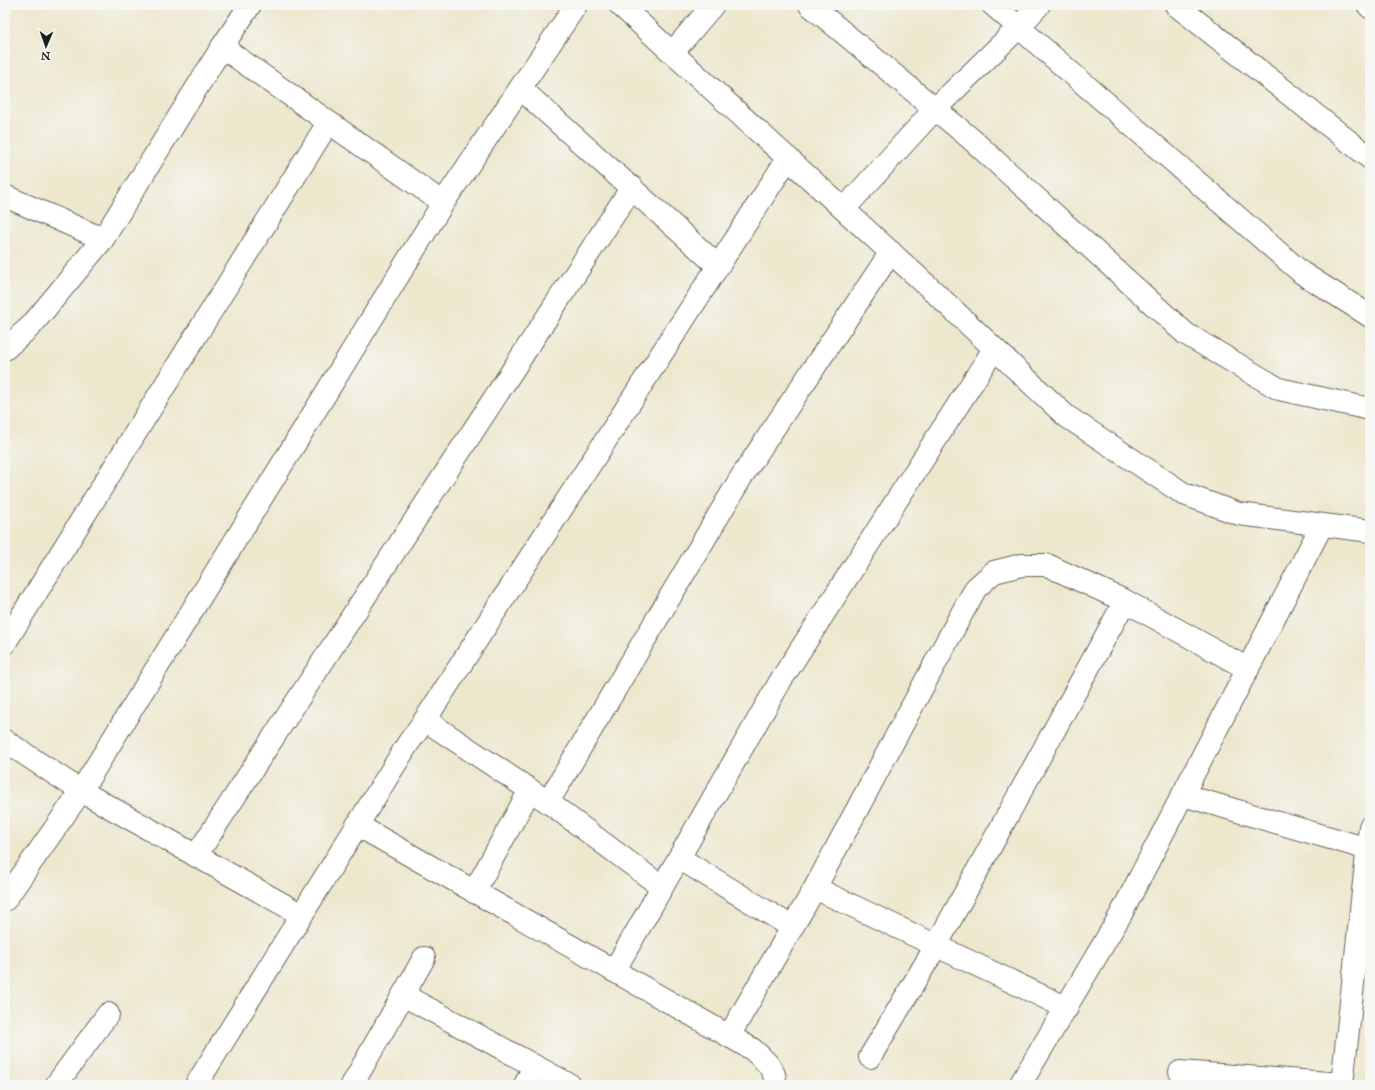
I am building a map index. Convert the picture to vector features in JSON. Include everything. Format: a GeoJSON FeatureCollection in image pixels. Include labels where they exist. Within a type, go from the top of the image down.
{"type":"FeatureCollection","features":[{"type":"Feature","properties":{"kind":"street"},"geometry":{"type":"LineString","coordinates":[[5,349],[31,326],[103,239],[222,47],[250,5]]}},
{"type":"Feature","properties":{"kind":"street"},"geometry":{"type":"LineString","coordinates":[[5,900],[81,791],[443,203],[576,5]]}},
{"type":"Feature","properties":{"kind":"street"},"geometry":{"type":"LineString","coordinates":[[620,5],[891,252],[1066,416],[1184,494],[1239,514],[1370,531]]}},
{"type":"Feature","properties":{"kind":"street"},"geometry":{"type":"LineString","coordinates":[[673,52],[713,5]]}},
{"type":"Feature","properties":{"kind":"street"},"geometry":{"type":"LineString","coordinates":[[810,5],[970,138],[1186,334],[1279,389],[1370,409]]}},
{"type":"Feature","properties":{"kind":"street"},"geometry":{"type":"LineString","coordinates":[[993,5],[1302,273],[1370,316]]}},
{"type":"Feature","properties":{"kind":"street"},"geometry":{"type":"LineString","coordinates":[[844,209],[935,109],[1018,28],[1039,5]]}},
{"type":"Feature","properties":{"kind":"street"},"geometry":{"type":"LineString","coordinates":[[1176,5],[1370,158]]}},
{"type":"Feature","properties":{"kind":"street"},"geometry":{"type":"LineString","coordinates":[[222,47],[443,203]]}},
{"type":"Feature","properties":{"kind":"street"},"geometry":{"type":"LineString","coordinates":[[520,88],[632,187],[718,266]]}},
{"type":"Feature","properties":{"kind":"street"},"geometry":{"type":"LineString","coordinates":[[5,643],[328,123]]}},
{"type":"Feature","properties":{"kind":"street"},"geometry":{"type":"LineString","coordinates":[[196,1085],[409,742],[425,720],[788,158]]}},
{"type":"Feature","properties":{"kind":"street"},"geometry":{"type":"LineString","coordinates":[[196,856],[632,187]]}},
{"type":"Feature","properties":{"kind":"street"},"geometry":{"type":"LineString","coordinates":[[5,196],[103,239]]}},
{"type":"Feature","properties":{"kind":"street"},"geometry":{"type":"LineString","coordinates":[[474,892],[539,796],[742,476],[891,252]]}},
{"type":"Feature","properties":{"kind":"street"},"geometry":{"type":"LineString","coordinates":[[614,971],[781,680],[994,349]]}},
{"type":"Feature","properties":{"kind":"street"},"geometry":{"type":"LineString","coordinates":[[1020,1085],[1120,916],[1322,525]]}},
{"type":"Feature","properties":{"kind":"street"},"geometry":{"type":"LineString","coordinates":[[729,1036],[815,888],[976,588],[994,572],[1022,565],[1047,566],[1125,601],[1248,669]]}},
{"type":"Feature","properties":{"kind":"street"},"geometry":{"type":"LineString","coordinates":[[870,1057],[936,946],[1125,601]]}},
{"type":"Feature","properties":{"kind":"street"},"geometry":{"type":"LineString","coordinates":[[425,720],[539,796],[662,887]]}},
{"type":"Feature","properties":{"kind":"street"},"geometry":{"type":"LineString","coordinates":[[5,741],[81,791],[302,915]]}},
{"type":"Feature","properties":{"kind":"street"},"geometry":{"type":"LineString","coordinates":[[1183,795],[1369,837]]}},
{"type":"Feature","properties":{"kind":"street"},"geometry":{"type":"LineString","coordinates":[[357,825],[752,1049],[770,1066],[776,1081],[775,1085]]}},
{"type":"Feature","properties":{"kind":"street"},"geometry":{"type":"LineString","coordinates":[[1180,1072],[1342,1085],[1370,827]]}},
{"type":"Feature","properties":{"kind":"street"},"geometry":{"type":"LineString","coordinates":[[679,858],[792,927]]}},
{"type":"Feature","properties":{"kind":"street"},"geometry":{"type":"LineString","coordinates":[[815,888],[1066,1008]]}},
{"type":"Feature","properties":{"kind":"street"},"geometry":{"type":"LineString","coordinates":[[352,1085],[424,958]]}},
{"type":"Feature","properties":{"kind":"street"},"geometry":{"type":"LineString","coordinates":[[403,995],[570,1085]]}},
{"type":"Feature","properties":{"kind":"street"},"geometry":{"type":"LineString","coordinates":[[56,1085],[108,1014]]}},
{"type":"Feature","properties":{"kind":"street"},"geometry":{"type":"LineString","coordinates":[[525,1085],[534,1066]]}}]}
